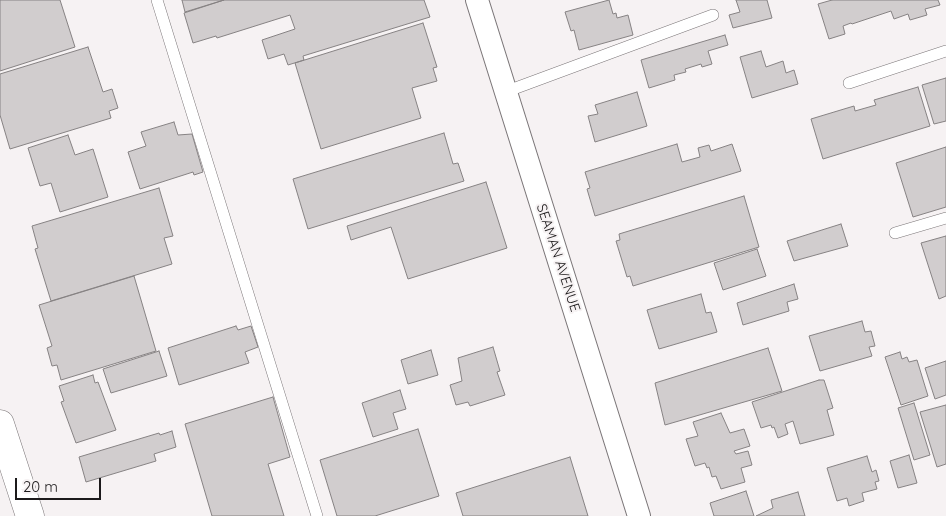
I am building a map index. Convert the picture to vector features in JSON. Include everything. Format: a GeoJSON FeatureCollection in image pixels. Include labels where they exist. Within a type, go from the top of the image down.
{"type":"FeatureCollection","features":[{"type":"Feature","properties":{"kind":"street","name":"SEAMAN AVENUE"},"geometry":{"type":"LineString","coordinates":[[477,0],[639,516]]}},
{"type":"Feature","properties":{"kind":"street"},"geometry":{"type":"LineString","coordinates":[[0,424],[30,516]]}},
{"type":"Feature","properties":{"kind":"lane"},"geometry":{"type":"LineString","coordinates":[[158,0],[317,516]]}},
{"type":"Feature","properties":{"kind":"lane"},"geometry":{"type":"LineString","coordinates":[[505,92],[713,15]]}},
{"type":"Feature","properties":{"kind":"lane"},"geometry":{"type":"LineString","coordinates":[[848,83],[946,51]]}},
{"type":"Feature","properties":{"kind":"lane"},"geometry":{"type":"LineString","coordinates":[[895,234],[946,218]]}},
{"type":"Feature","properties":{"kind":"building"},"geometry":{"type":"Polygon","coordinates":[[[0,0],[60,0],[75,47],[0,71],[0,0]]]}},
{"type":"Feature","properties":{"kind":"building"},"geometry":{"type":"Polygon","coordinates":[[[182,0],[224,0],[185,12],[182,0]]]}},
{"type":"Feature","properties":{"kind":"building"},"geometry":{"type":"Polygon","coordinates":[[[224,0],[424,0],[430,17],[303,56],[304,60],[288,65],[284,54],[268,59],[262,40],[295,29],[290,15],[217,38],[216,36],[193,43],[184,13],[224,0]]]}},
{"type":"Feature","properties":{"kind":"building"},"geometry":{"type":"Polygon","coordinates":[[[609,0],[613,14],[616,13],[617,18],[628,15],[633,35],[579,50],[574,30],[571,31],[565,12],[609,0]]]}},
{"type":"Feature","properties":{"kind":"building"},"geometry":{"type":"Polygon","coordinates":[[[736,0],[767,0],[772,18],[733,28],[729,15],[740,12],[736,0]]]}},
{"type":"Feature","properties":{"kind":"building"},"geometry":{"type":"Polygon","coordinates":[[[832,0],[938,0],[940,5],[925,9],[927,15],[910,20],[908,14],[894,19],[891,11],[851,23],[843,26],[845,34],[829,39],[818,4],[832,0]]]}},
{"type":"Feature","properties":{"kind":"building"},"geometry":{"type":"Polygon","coordinates":[[[423,23],[437,67],[433,68],[437,81],[412,88],[421,118],[321,149],[295,63],[423,23]]]}},
{"type":"Feature","properties":{"kind":"building"},"geometry":{"type":"Polygon","coordinates":[[[725,35],[728,45],[708,51],[712,64],[702,67],[701,64],[685,69],[686,72],[674,75],[675,80],[649,88],[641,60],[725,35]]]}},
{"type":"Feature","properties":{"kind":"building"},"geometry":{"type":"Polygon","coordinates":[[[88,47],[103,92],[112,89],[118,108],[109,111],[111,118],[10,149],[0,115],[0,74],[88,47]]]}},
{"type":"Feature","properties":{"kind":"building"},"geometry":{"type":"Polygon","coordinates":[[[761,51],[766,67],[783,61],[786,73],[794,70],[798,84],[752,98],[740,57],[761,51]]]}},
{"type":"Feature","properties":{"kind":"building"},"geometry":{"type":"Polygon","coordinates":[[[946,78],[946,121],[934,124],[922,85],[946,78]]]}},
{"type":"Feature","properties":{"kind":"building"},"geometry":{"type":"Polygon","coordinates":[[[918,87],[930,126],[823,159],[811,119],[854,106],[855,111],[876,105],[874,100],[918,87]]]}},
{"type":"Feature","properties":{"kind":"building"},"geometry":{"type":"Polygon","coordinates":[[[637,92],[647,126],[595,142],[588,116],[598,114],[595,105],[637,92]]]}},
{"type":"Feature","properties":{"kind":"building"},"geometry":{"type":"Polygon","coordinates":[[[174,122],[178,135],[192,134],[203,172],[194,175],[193,172],[140,189],[128,152],[146,146],[141,132],[174,122]]]}},
{"type":"Feature","properties":{"kind":"building"},"geometry":{"type":"Polygon","coordinates":[[[444,133],[453,164],[458,163],[464,181],[308,229],[293,179],[444,133]]]}},
{"type":"Feature","properties":{"kind":"building"},"geometry":{"type":"Polygon","coordinates":[[[68,135],[75,155],[93,149],[108,197],[60,212],[51,183],[40,186],[28,148],[68,135]]]}},
{"type":"Feature","properties":{"kind":"building"},"geometry":{"type":"Polygon","coordinates":[[[677,144],[682,162],[700,157],[698,148],[709,145],[711,151],[732,144],[741,171],[595,216],[587,189],[590,188],[585,172],[677,144]]]}},
{"type":"Feature","properties":{"kind":"building"},"geometry":{"type":"Polygon","coordinates":[[[946,147],[946,207],[913,217],[896,163],[946,147]]]}},
{"type":"Feature","properties":{"kind":"building"},"geometry":{"type":"Polygon","coordinates":[[[486,182],[507,248],[408,279],[391,227],[351,240],[347,226],[486,182]]]}},
{"type":"Feature","properties":{"kind":"building"},"geometry":{"type":"Polygon","coordinates":[[[159,188],[173,236],[164,238],[172,264],[51,301],[35,249],[38,248],[32,226],[159,188]]]}},
{"type":"Feature","properties":{"kind":"building"},"geometry":{"type":"Polygon","coordinates":[[[744,196],[759,247],[633,286],[630,276],[627,277],[616,241],[620,240],[619,234],[744,196]]]}},
{"type":"Feature","properties":{"kind":"building"},"geometry":{"type":"Polygon","coordinates":[[[841,224],[848,246],[794,261],[787,241],[841,224]]]}},
{"type":"Feature","properties":{"kind":"building"},"geometry":{"type":"Polygon","coordinates":[[[946,236],[946,296],[939,299],[921,243],[946,236]]]}},
{"type":"Feature","properties":{"kind":"building"},"geometry":{"type":"Polygon","coordinates":[[[757,249],[766,276],[723,290],[714,263],[757,249]]]}},
{"type":"Feature","properties":{"kind":"building"},"geometry":{"type":"Polygon","coordinates":[[[134,276],[156,351],[61,380],[57,365],[52,366],[47,348],[52,346],[39,305],[134,276]]]}},
{"type":"Feature","properties":{"kind":"building"},"geometry":{"type":"Polygon","coordinates":[[[794,284],[798,299],[787,302],[789,311],[743,325],[737,303],[794,284]]]}},
{"type":"Feature","properties":{"kind":"building"},"geometry":{"type":"Polygon","coordinates":[[[701,294],[706,313],[711,312],[717,332],[659,349],[647,310],[701,294]]]}},
{"type":"Feature","properties":{"kind":"building"},"geometry":{"type":"Polygon","coordinates":[[[862,321],[865,332],[871,331],[875,346],[869,347],[872,356],[820,371],[809,336],[862,321]]]}},
{"type":"Feature","properties":{"kind":"building"},"geometry":{"type":"Polygon","coordinates":[[[236,326],[238,330],[251,326],[258,347],[245,352],[249,363],[179,385],[168,348],[236,326]]]}},
{"type":"Feature","properties":{"kind":"building"},"geometry":{"type":"Polygon","coordinates":[[[493,347],[500,371],[497,372],[505,395],[470,406],[468,402],[456,405],[450,385],[462,381],[458,358],[493,347]]]}},
{"type":"Feature","properties":{"kind":"building"},"geometry":{"type":"Polygon","coordinates":[[[768,348],[782,391],[665,425],[655,383],[768,348]]]}},
{"type":"Feature","properties":{"kind":"building"},"geometry":{"type":"Polygon","coordinates":[[[431,350],[438,375],[408,384],[401,360],[431,350]]]}},
{"type":"Feature","properties":{"kind":"building"},"geometry":{"type":"Polygon","coordinates":[[[159,351],[167,376],[111,393],[103,369],[159,351]]]}},
{"type":"Feature","properties":{"kind":"building"},"geometry":{"type":"Polygon","coordinates":[[[900,352],[902,359],[907,357],[909,362],[917,360],[928,396],[901,405],[885,357],[900,352]]]}},
{"type":"Feature","properties":{"kind":"building"},"geometry":{"type":"Polygon","coordinates":[[[946,361],[946,395],[935,399],[925,368],[946,361]]]}},
{"type":"Feature","properties":{"kind":"building"},"geometry":{"type":"Polygon","coordinates":[[[93,375],[95,383],[98,382],[116,430],[76,443],[61,402],[64,401],[59,386],[93,375]]]}},
{"type":"Feature","properties":{"kind":"building"},"geometry":{"type":"Polygon","coordinates":[[[824,380],[833,408],[827,410],[834,435],[800,444],[793,421],[785,424],[788,434],[778,438],[774,427],[772,428],[771,425],[761,428],[752,402],[824,380]]]}},
{"type":"Feature","properties":{"kind":"building"},"geometry":{"type":"Polygon","coordinates":[[[400,390],[406,409],[393,413],[398,429],[373,437],[362,403],[400,390]]]}},
{"type":"Feature","properties":{"kind":"building"},"geometry":{"type":"Polygon","coordinates":[[[273,397],[290,457],[268,464],[284,516],[212,516],[185,424],[273,397]]]}},
{"type":"Feature","properties":{"kind":"building"},"geometry":{"type":"Polygon","coordinates":[[[914,403],[930,455],[914,460],[898,408],[914,403]]]}},
{"type":"Feature","properties":{"kind":"building"},"geometry":{"type":"Polygon","coordinates":[[[946,405],[946,464],[937,467],[920,412],[946,405]]]}},
{"type":"Feature","properties":{"kind":"building"},"geometry":{"type":"Polygon","coordinates":[[[721,413],[730,433],[744,429],[750,446],[734,451],[736,454],[748,451],[752,465],[741,468],[745,482],[721,489],[716,476],[712,477],[709,467],[707,468],[705,463],[695,466],[686,439],[698,436],[693,422],[721,413]]]}},
{"type":"Feature","properties":{"kind":"building"},"geometry":{"type":"Polygon","coordinates":[[[418,429],[439,496],[375,516],[337,516],[320,460],[418,429]]]}},
{"type":"Feature","properties":{"kind":"building"},"geometry":{"type":"Polygon","coordinates":[[[172,431],[176,447],[154,454],[156,461],[86,482],[79,457],[159,433],[160,435],[172,431]]]}},
{"type":"Feature","properties":{"kind":"building"},"geometry":{"type":"Polygon","coordinates":[[[909,455],[917,483],[898,488],[890,461],[909,455]]]}},
{"type":"Feature","properties":{"kind":"building"},"geometry":{"type":"Polygon","coordinates":[[[867,456],[872,472],[876,470],[879,481],[875,482],[877,489],[862,493],[864,501],[849,506],[847,498],[837,501],[827,468],[867,456]]]}},
{"type":"Feature","properties":{"kind":"building"},"geometry":{"type":"Polygon","coordinates":[[[570,457],[588,516],[463,516],[456,493],[570,457]]]}},
{"type":"Feature","properties":{"kind":"building"},"geometry":{"type":"Polygon","coordinates":[[[746,491],[754,516],[714,516],[710,503],[746,491]]]}},
{"type":"Feature","properties":{"kind":"building"},"geometry":{"type":"Polygon","coordinates":[[[798,492],[805,516],[756,516],[773,508],[771,500],[798,492]]]}}]}
